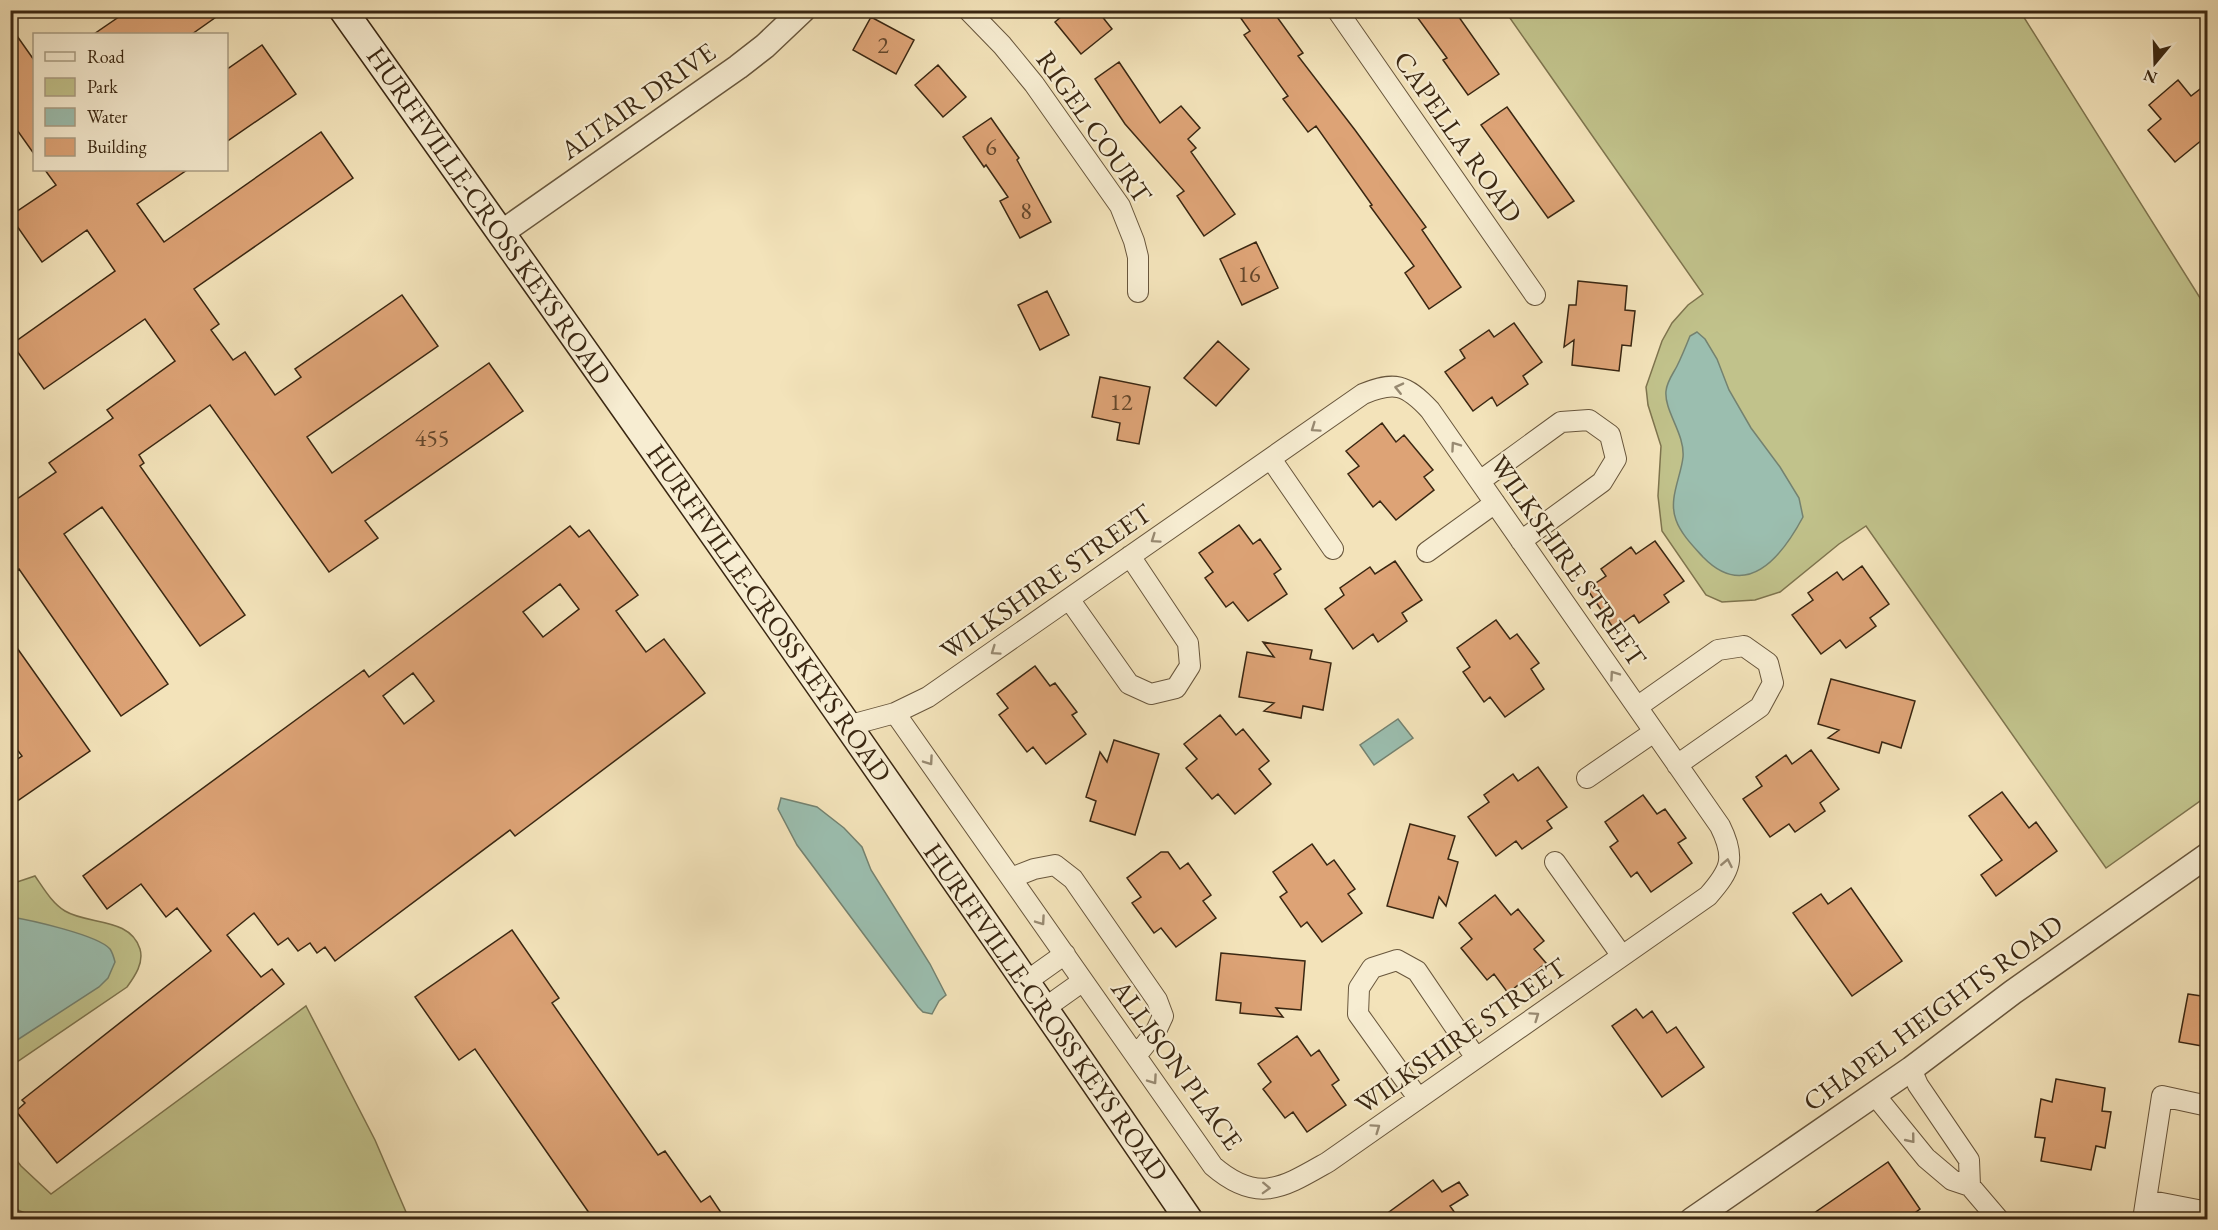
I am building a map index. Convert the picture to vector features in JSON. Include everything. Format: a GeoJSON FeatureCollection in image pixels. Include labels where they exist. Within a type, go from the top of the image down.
{"type":"FeatureCollection","features":[{"type":"Feature","properties":{"kind":"main road","name":"HURFFVILLE-CROSS KEYS ROAD"},"geometry":{"type":"LineString","coordinates":[[343,10],[1027,981],[1189,1220]]}},
{"type":"Feature","properties":{"kind":"street","name":"ALTAIR DRIVE"},"geometry":{"type":"LineString","coordinates":[[501,233],[738,68],[779,34],[803,10]]}},
{"type":"Feature","properties":{"kind":"street","name":"RIGEL COURT"},"geometry":{"type":"LineString","coordinates":[[968,10],[1027,75],[1120,206],[1138,257],[1138,292]]}},
{"type":"Feature","properties":{"kind":"street","name":"CAPELLA ROAD"},"geometry":{"type":"LineString","coordinates":[[1337,10],[1535,295]]}},
{"type":"Feature","properties":{"kind":"street","name":"WILKSHIRE STREET"},"geometry":{"type":"LineString","coordinates":[[847,726],[895,713],[928,697],[1363,394],[1382,386],[1401,386],[1416,395],[1430,410],[1720,826],[1729,844],[1729,864],[1721,881],[1708,896],[1328,1162]]}},
{"type":"Feature","properties":{"kind":"street"},"geometry":{"type":"LineString","coordinates":[[1480,481],[1561,422],[1589,420],[1610,435],[1616,459],[1602,482],[1521,541]]}},
{"type":"Feature","properties":{"kind":"street"},"geometry":{"type":"LineString","coordinates":[[1271,459],[1333,549]]}},
{"type":"Feature","properties":{"kind":"street"},"geometry":{"type":"LineString","coordinates":[[1427,552],[1495,503]]}},
{"type":"Feature","properties":{"kind":"street"},"geometry":{"type":"LineString","coordinates":[[1069,599],[1129,684],[1151,694],[1176,688],[1190,666],[1188,643],[1130,556]]}},
{"type":"Feature","properties":{"kind":"street"},"geometry":{"type":"LineString","coordinates":[[1637,707],[1718,650],[1744,646],[1767,663],[1773,683],[1760,707],[1677,765]]}},
{"type":"Feature","properties":{"kind":"street","name":"ALLISON PLACE"},"geometry":{"type":"LineString","coordinates":[[895,713],[1214,1167],[1227,1179],[1245,1186],[1271,1190],[1296,1180],[1328,1162]]}},
{"type":"Feature","properties":{"kind":"street"},"geometry":{"type":"LineString","coordinates":[[1587,778],[1654,732]]}},
{"type":"Feature","properties":{"kind":"street","name":"CHAPEL HEIGHTS ROAD"},"geometry":{"type":"LineString","coordinates":[[1692,1220],[1911,1069],[2013,992],[2208,855]]}},
{"type":"Feature","properties":{"kind":"street"},"geometry":{"type":"LineString","coordinates":[[1555,862],[1622,956]]}},
{"type":"Feature","properties":{"kind":"street"},"geometry":{"type":"LineString","coordinates":[[1011,878],[1034,869],[1055,865],[1073,879],[1157,1000],[1163,1016],[1156,1031],[1136,1056]]}},
{"type":"Feature","properties":{"kind":"street"},"geometry":{"type":"LineString","coordinates":[[1027,981],[1065,954]]}},
{"type":"Feature","properties":{"kind":"street"},"geometry":{"type":"LineString","coordinates":[[1418,1098],[1358,1014],[1359,988],[1372,968],[1397,960],[1417,970],[1476,1058]]}},
{"type":"Feature","properties":{"kind":"street","name":"ALLISON PLACE"},"geometry":{"type":"LineString","coordinates":[[1045,1008],[1083,981]]}},
{"type":"Feature","properties":{"kind":"street"},"geometry":{"type":"LineString","coordinates":[[1911,1069],[1918,1085],[1969,1160],[1970,1186]]}},
{"type":"Feature","properties":{"kind":"street"},"geometry":{"type":"LineString","coordinates":[[1874,1094],[1926,1158],[1952,1180],[1970,1186],[1999,1220]]}},
{"type":"Feature","properties":{"kind":"street"},"geometry":{"type":"LineString","coordinates":[[2143,1220],[2162,1096],[2208,1106]]}},
{"type":"Feature","properties":{"kind":"street"},"geometry":{"type":"LineString","coordinates":[[2145,1200],[2208,1212]]}},
{"type":"Feature","properties":{"kind":"green space"},"geometry":{"type":"Polygon","coordinates":[[[1505,11],[2020,11],[2207,309],[2207,796],[2106,868],[1866,526],[1839,544],[1780,592],[1755,600],[1722,602],[1706,595],[1662,531],[1658,496],[1661,446],[1648,405],[1646,387],[1662,341],[1672,323],[1688,305],[1703,294],[1505,11]]]}},
{"type":"Feature","properties":{"kind":"green space"},"geometry":{"type":"Polygon","coordinates":[[[35,876],[60,908],[74,915],[107,923],[127,932],[135,939],[140,949],[141,959],[136,974],[127,987],[11,1066],[11,884],[35,876]]]}},
{"type":"Feature","properties":{"kind":"green space"},"geometry":{"type":"Polygon","coordinates":[[[306,1006],[375,1140],[409,1219],[28,1220],[25,1213],[11,1207],[11,1153],[21,1166],[51,1194],[306,1006]]]}},
{"type":"Feature","properties":{"kind":"water"},"geometry":{"type":"Polygon","coordinates":[[[1697,332],[1705,339],[1717,359],[1729,390],[1751,428],[1780,467],[1799,498],[1803,517],[1784,547],[1761,569],[1748,574],[1734,575],[1719,570],[1703,557],[1681,530],[1674,512],[1674,496],[1682,465],[1683,448],[1668,407],[1666,391],[1690,336],[1697,332]]]}},
{"type":"Feature","properties":{"kind":"water"},"geometry":{"type":"Polygon","coordinates":[[[1398,719],[1413,738],[1374,765],[1360,745],[1398,719]]]}},
{"type":"Feature","properties":{"kind":"water"},"geometry":{"type":"Polygon","coordinates":[[[781,798],[817,807],[844,828],[862,847],[871,870],[930,964],[946,995],[939,1001],[932,1014],[923,1012],[918,1007],[797,845],[778,809],[781,798]]]}},
{"type":"Feature","properties":{"kind":"water"},"geometry":{"type":"Polygon","coordinates":[[[11,917],[63,929],[92,939],[110,949],[115,962],[108,978],[99,987],[11,1044],[11,917]]]}},
{"type":"Feature","properties":{"kind":"building"},"geometry":{"type":"Polygon","coordinates":[[[129,10],[226,10],[193,33],[95,33],[129,10]]]}},
{"type":"Feature","properties":{"kind":"building"},"geometry":{"type":"Polygon","coordinates":[[[1069,10],[1097,10],[1112,29],[1081,54],[1055,22],[1069,10]]]}},
{"type":"Feature","properties":{"kind":"building"},"geometry":{"type":"Polygon","coordinates":[[[1235,10],[1272,10],[1303,53],[1298,56],[1426,227],[1422,230],[1461,287],[1429,309],[1405,273],[1414,266],[1316,126],[1308,132],[1283,99],[1288,96],[1244,35],[1250,31],[1235,10]]]}},
{"type":"Feature","properties":{"kind":"building"},"geometry":{"type":"Polygon","coordinates":[[[1412,10],[1454,10],[1499,74],[1468,95],[1443,60],[1447,58],[1412,10]]]}},
{"type":"Feature","properties":{"kind":"building"},"geometry":{"type":"Polygon","coordinates":[[[871,17],[914,40],[896,74],[853,50],[871,17]]]}},
{"type":"Feature","properties":{"kind":"building"},"geometry":{"type":"Polygon","coordinates":[[[10,26],[33,59],[33,153],[10,120],[10,26]]]}},
{"type":"Feature","properties":{"kind":"building"},"geometry":{"type":"Polygon","coordinates":[[[262,45],[296,94],[228,141],[228,69],[262,45]]]}},
{"type":"Feature","properties":{"kind":"building"},"geometry":{"type":"Polygon","coordinates":[[[1119,62],[1160,123],[1181,106],[1200,128],[1188,139],[1196,148],[1191,152],[1235,214],[1204,236],[1177,196],[1184,191],[1125,124],[1095,79],[1119,62]]]}},
{"type":"Feature","properties":{"kind":"building"},"geometry":{"type":"Polygon","coordinates":[[[938,65],[966,97],[943,117],[915,85],[938,65]]]}},
{"type":"Feature","properties":{"kind":"building"},"geometry":{"type":"Polygon","coordinates":[[[2178,80],[2191,96],[2208,83],[2208,135],[2175,162],[2148,130],[2161,119],[2149,105],[2178,80]]]}},
{"type":"Feature","properties":{"kind":"building"},"geometry":{"type":"Polygon","coordinates":[[[1507,107],[1574,201],[1548,218],[1481,125],[1507,107]]]}},
{"type":"Feature","properties":{"kind":"building"},"geometry":{"type":"Polygon","coordinates":[[[991,118],[1019,158],[1017,160],[1051,222],[1020,238],[1000,201],[1008,197],[963,137],[991,118]]]}},
{"type":"Feature","properties":{"kind":"building"},"geometry":{"type":"Polygon","coordinates":[[[321,132],[353,178],[194,289],[219,324],[211,330],[233,360],[245,352],[275,395],[301,377],[295,369],[402,295],[438,346],[307,437],[332,473],[489,363],[523,411],[365,521],[378,538],[329,572],[210,405],[139,455],[144,463],[140,466],[245,615],[200,646],[102,507],[64,534],[168,684],[121,716],[19,569],[10,574],[10,504],[56,472],[49,463],[113,418],[107,410],[175,361],[145,319],[44,389],[12,344],[115,271],[87,230],[42,262],[10,216],[56,185],[46,171],[186,171],[137,204],[164,242],[321,132]]]}},
{"type":"Feature","properties":{"kind":"building"},"geometry":{"type":"Polygon","coordinates":[[[1256,242],[1278,288],[1242,305],[1220,259],[1256,242]]]}},
{"type":"Feature","properties":{"kind":"building"},"geometry":{"type":"Polygon","coordinates":[[[1578,281],[1627,286],[1625,310],[1635,311],[1631,346],[1622,345],[1619,371],[1572,365],[1574,340],[1564,347],[1569,305],[1576,305],[1578,281]]]}},
{"type":"Feature","properties":{"kind":"building"},"geometry":{"type":"Polygon","coordinates":[[[1047,291],[1069,335],[1040,350],[1018,305],[1047,291]]]}},
{"type":"Feature","properties":{"kind":"building"},"geometry":{"type":"Polygon","coordinates":[[[1514,323],[1542,362],[1523,376],[1528,384],[1497,406],[1492,397],[1473,411],[1445,372],[1465,358],[1460,350],[1489,330],[1494,337],[1514,323]]]}},
{"type":"Feature","properties":{"kind":"building"},"geometry":{"type":"Polygon","coordinates":[[[1218,341],[1249,369],[1216,406],[1184,378],[1218,341]]]}},
{"type":"Feature","properties":{"kind":"building"},"geometry":{"type":"Polygon","coordinates":[[[1100,377],[1150,387],[1139,444],[1117,440],[1120,423],[1092,417],[1100,377]]]}},
{"type":"Feature","properties":{"kind":"building"},"geometry":{"type":"Polygon","coordinates":[[[1382,423],[1396,442],[1404,435],[1433,470],[1424,477],[1434,490],[1396,520],[1380,501],[1373,507],[1348,474],[1359,466],[1346,451],[1382,423]]]}},
{"type":"Feature","properties":{"kind":"building"},"geometry":{"type":"Polygon","coordinates":[[[1239,525],[1253,544],[1260,539],[1281,569],[1274,574],[1287,594],[1248,621],[1233,602],[1226,607],[1205,578],[1213,572],[1199,553],[1239,525]]]}},
{"type":"Feature","properties":{"kind":"building"},"geometry":{"type":"Polygon","coordinates":[[[570,526],[579,537],[589,530],[638,595],[616,611],[646,652],[664,639],[705,693],[515,836],[510,830],[335,961],[325,947],[317,953],[310,943],[298,951],[288,938],[278,945],[254,913],[227,935],[261,977],[272,969],[284,984],[57,1163],[16,1111],[25,1103],[22,1100],[211,951],[177,908],[166,917],[141,884],[107,909],[83,876],[364,670],[369,677],[570,526]],[[560,584],[523,612],[543,637],[579,609],[560,584]],[[413,673],[383,696],[404,724],[434,701],[413,673]]]}},
{"type":"Feature","properties":{"kind":"building"},"geometry":{"type":"Polygon","coordinates":[[[1655,541],[1684,581],[1664,595],[1669,602],[1639,623],[1634,615],[1614,629],[1587,589],[1606,576],[1601,569],[1631,547],[1636,554],[1655,541]]]}},
{"type":"Feature","properties":{"kind":"building"},"geometry":{"type":"Polygon","coordinates":[[[1395,561],[1422,600],[1402,613],[1407,621],[1378,642],[1373,634],[1353,649],[1325,609],[1344,595],[1340,588],[1370,567],[1375,574],[1395,561]]]}},
{"type":"Feature","properties":{"kind":"building"},"geometry":{"type":"Polygon","coordinates":[[[1862,566],[1889,604],[1870,618],[1876,626],[1846,648],[1840,640],[1821,654],[1792,615],[1813,600],[1808,593],[1837,572],[1843,580],[1862,566]]]}},
{"type":"Feature","properties":{"kind":"building"},"geometry":{"type":"Polygon","coordinates":[[[1496,620],[1510,639],[1517,634],[1539,663],[1531,669],[1544,689],[1505,717],[1490,697],[1484,702],[1463,672],[1470,667],[1457,648],[1496,620]]]}},
{"type":"Feature","properties":{"kind":"building"},"geometry":{"type":"Polygon","coordinates":[[[10,638],[90,751],[10,806],[10,764],[22,756],[10,740],[10,638]]]}},
{"type":"Feature","properties":{"kind":"building"},"geometry":{"type":"Polygon","coordinates":[[[1263,642],[1312,650],[1310,659],[1331,663],[1323,710],[1303,706],[1301,718],[1264,711],[1274,703],[1239,697],[1247,652],[1274,657],[1263,642]]]}},
{"type":"Feature","properties":{"kind":"building"},"geometry":{"type":"Polygon","coordinates":[[[1035,666],[1050,686],[1055,683],[1077,712],[1072,715],[1086,734],[1046,764],[1033,747],[1027,752],[999,715],[1008,708],[997,694],[1035,666]]]}},
{"type":"Feature","properties":{"kind":"building"},"geometry":{"type":"Polygon","coordinates":[[[1831,679],[1915,701],[1901,748],[1882,742],[1879,753],[1828,738],[1839,730],[1818,724],[1831,679]]]}},
{"type":"Feature","properties":{"kind":"building"},"geometry":{"type":"Polygon","coordinates":[[[1220,715],[1236,735],[1243,729],[1269,761],[1259,769],[1271,784],[1235,814],[1218,794],[1212,799],[1186,768],[1197,759],[1184,744],[1220,715]]]}},
{"type":"Feature","properties":{"kind":"building"},"geometry":{"type":"Polygon","coordinates":[[[1114,740],[1159,754],[1135,835],[1090,821],[1096,801],[1086,797],[1100,752],[1107,762],[1114,740]]]}},
{"type":"Feature","properties":{"kind":"building"},"geometry":{"type":"Polygon","coordinates":[[[1811,750],[1839,789],[1820,803],[1825,811],[1795,832],[1789,824],[1770,837],[1743,799],[1762,786],[1756,777],[1786,755],[1792,764],[1811,750]]]}},
{"type":"Feature","properties":{"kind":"building"},"geometry":{"type":"Polygon","coordinates":[[[1538,767],[1567,807],[1547,821],[1552,828],[1522,849],[1516,841],[1496,856],[1468,817],[1489,802],[1484,795],[1513,774],[1518,781],[1538,767]]]}},
{"type":"Feature","properties":{"kind":"building"},"geometry":{"type":"Polygon","coordinates":[[[2002,792],[2029,828],[2036,822],[2057,851],[1996,896],[1981,875],[2002,860],[1969,816],[2002,792]]]}},
{"type":"Feature","properties":{"kind":"building"},"geometry":{"type":"Polygon","coordinates":[[[1643,795],[1657,814],[1665,809],[1686,838],[1678,843],[1692,863],[1651,892],[1637,872],[1631,877],[1610,847],[1618,841],[1605,822],[1643,795]]]}},
{"type":"Feature","properties":{"kind":"building"},"geometry":{"type":"Polygon","coordinates":[[[1410,824],[1455,836],[1448,859],[1458,862],[1446,906],[1439,897],[1433,918],[1387,906],[1410,824]]]}},
{"type":"Feature","properties":{"kind":"building"},"geometry":{"type":"Polygon","coordinates":[[[1312,844],[1327,865],[1334,860],[1355,889],[1348,894],[1362,913],[1322,942],[1307,922],[1301,927],[1280,897],[1287,892],[1273,872],[1312,844]]]}},
{"type":"Feature","properties":{"kind":"building"},"geometry":{"type":"Polygon","coordinates":[[[1161,852],[1168,852],[1180,869],[1188,863],[1211,895],[1203,901],[1216,918],[1176,947],[1161,928],[1154,933],[1132,903],[1141,897],[1127,878],[1161,852]]]}},
{"type":"Feature","properties":{"kind":"building"},"geometry":{"type":"Polygon","coordinates":[[[1851,888],[1902,961],[1852,996],[1793,913],[1821,894],[1828,904],[1851,888]]]}},
{"type":"Feature","properties":{"kind":"building"},"geometry":{"type":"Polygon","coordinates":[[[1495,895],[1511,915],[1518,909],[1544,941],[1534,949],[1546,963],[1508,993],[1494,974],[1487,980],[1461,948],[1472,939],[1459,923],[1495,895]]]}},
{"type":"Feature","properties":{"kind":"building"},"geometry":{"type":"Polygon","coordinates":[[[512,930],[559,998],[552,1003],[658,1155],[665,1151],[701,1202],[710,1196],[726,1220],[594,1220],[475,1049],[459,1060],[415,997],[512,930]]]}},
{"type":"Feature","properties":{"kind":"building"},"geometry":{"type":"Polygon","coordinates":[[[1221,953],[1305,961],[1301,1010],[1276,1008],[1283,1017],[1240,1013],[1241,1003],[1216,1000],[1221,953]]]}},
{"type":"Feature","properties":{"kind":"building"},"geometry":{"type":"Polygon","coordinates":[[[2188,994],[2208,997],[2208,1047],[2179,1042],[2188,994]]]}},
{"type":"Feature","properties":{"kind":"building"},"geometry":{"type":"Polygon","coordinates":[[[1636,1009],[1643,1018],[1652,1011],[1667,1033],[1676,1027],[1704,1067],[1662,1097],[1612,1026],[1636,1009]]]}},
{"type":"Feature","properties":{"kind":"building"},"geometry":{"type":"Polygon","coordinates":[[[1297,1036],[1311,1056],[1319,1050],[1339,1080],[1332,1085],[1346,1105],[1307,1132],[1293,1112],[1285,1118],[1263,1089],[1271,1082],[1258,1064],[1297,1036]]]}},
{"type":"Feature","properties":{"kind":"building"},"geometry":{"type":"Polygon","coordinates":[[[2056,1079],[2105,1088],[2102,1111],[2111,1112],[2105,1148],[2096,1146],[2091,1170],[2041,1161],[2045,1138],[2035,1137],[2041,1099],[2052,1102],[2056,1079]]]}},
{"type":"Feature","properties":{"kind":"building"},"geometry":{"type":"Polygon","coordinates":[[[1888,1162],[1920,1209],[1905,1220],[1804,1220],[1888,1162]]]}},
{"type":"Feature","properties":{"kind":"building"},"geometry":{"type":"Polygon","coordinates":[[[1433,1180],[1442,1192],[1459,1182],[1468,1195],[1450,1206],[1460,1220],[1378,1220],[1433,1180]]]}}]}
